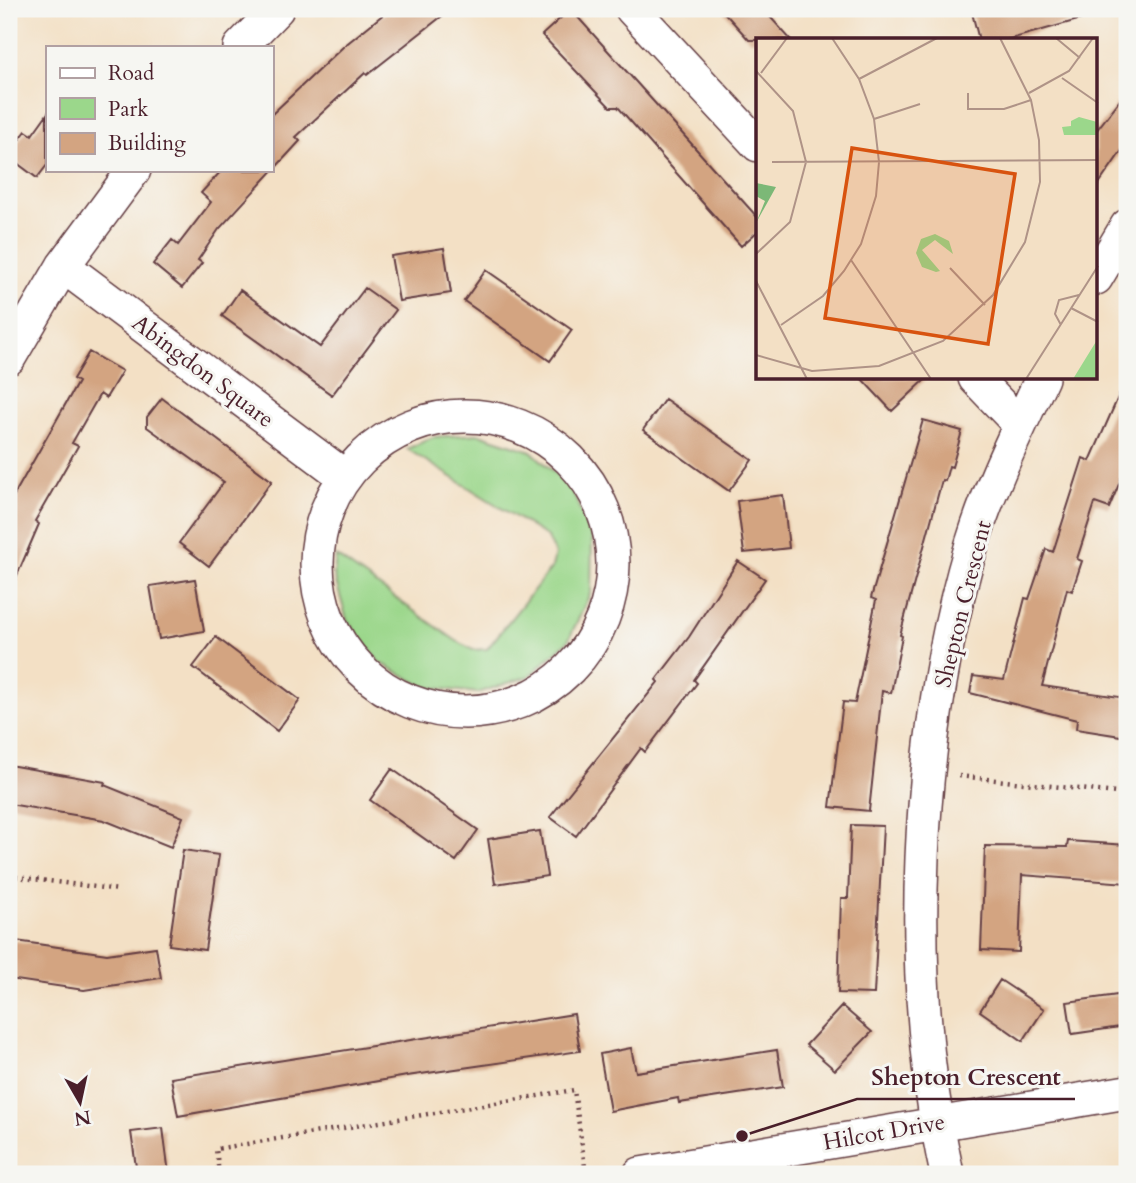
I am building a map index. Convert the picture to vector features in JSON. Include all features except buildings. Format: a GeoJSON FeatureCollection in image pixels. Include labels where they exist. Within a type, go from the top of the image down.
{"type":"FeatureCollection","features":[{"type":"Feature","properties":{"kind":"street"},"geometry":{"type":"LineString","coordinates":[[241,46],[277,9]]}},
{"type":"Feature","properties":{"kind":"street"},"geometry":{"type":"LineString","coordinates":[[632,9],[756,143]]}},
{"type":"Feature","properties":{"kind":"street"},"geometry":{"type":"LineString","coordinates":[[9,358],[62,266],[132,172]]}},
{"type":"Feature","properties":{"kind":"street"},"geometry":{"type":"LineString","coordinates":[[1098,275],[1127,226]]}},
{"type":"Feature","properties":{"kind":"street","name":"Abingdon Square"},"geometry":{"type":"LineString","coordinates":[[62,266],[344,476]]}},
{"type":"Feature","properties":{"kind":"street"},"geometry":{"type":"LineString","coordinates":[[977,380],[1020,425]]}},
{"type":"Feature","properties":{"kind":"street","name":"Shepton Crescent"},"geometry":{"type":"LineString","coordinates":[[947,1174],[935,1123],[924,1006],[920,883],[930,773],[947,650],[973,543],[1040,380]]}},
{"type":"Feature","properties":{"kind":"street"},"geometry":{"type":"LineString","coordinates":[[472,415],[520,425],[563,450],[594,488],[612,534],[613,583],[599,630],[570,670],[530,698],[482,712],[433,709],[387,691],[350,659],[344,649],[326,617],[316,569],[322,520],[344,476],[379,442],[424,420],[472,415]]}},
{"type":"Feature","properties":{"kind":"street","name":"Hilcot Drive"},"geometry":{"type":"LineString","coordinates":[[640,1174],[1127,1092]]}},
{"type":"Feature","properties":{"kind":"path"},"geometry":{"type":"LineString","coordinates":[[930,773],[1125,794]]}},
{"type":"Feature","properties":{"kind":"path"},"geometry":{"type":"LineString","coordinates":[[9,876],[119,890]]}},
{"type":"Feature","properties":{"kind":"path"},"geometry":{"type":"LineString","coordinates":[[219,1174],[216,1149],[574,1090],[586,1174]]}},
{"type":"Feature","properties":{"kind":"green space"},"geometry":{"type":"Polygon","coordinates":[[[479,434],[531,451],[571,488],[592,538],[591,592],[568,641],[529,676],[478,693],[425,687],[379,662],[347,620],[334,575],[336,556],[455,640],[473,650],[487,649],[552,567],[555,554],[546,536],[407,449],[433,437],[479,434]]]}},
{"type":"Feature","properties":{"kind":"place","name":"Shepton Crescent"},"geometry":{"type":"Point","coordinates":[742,1136]}}]}
